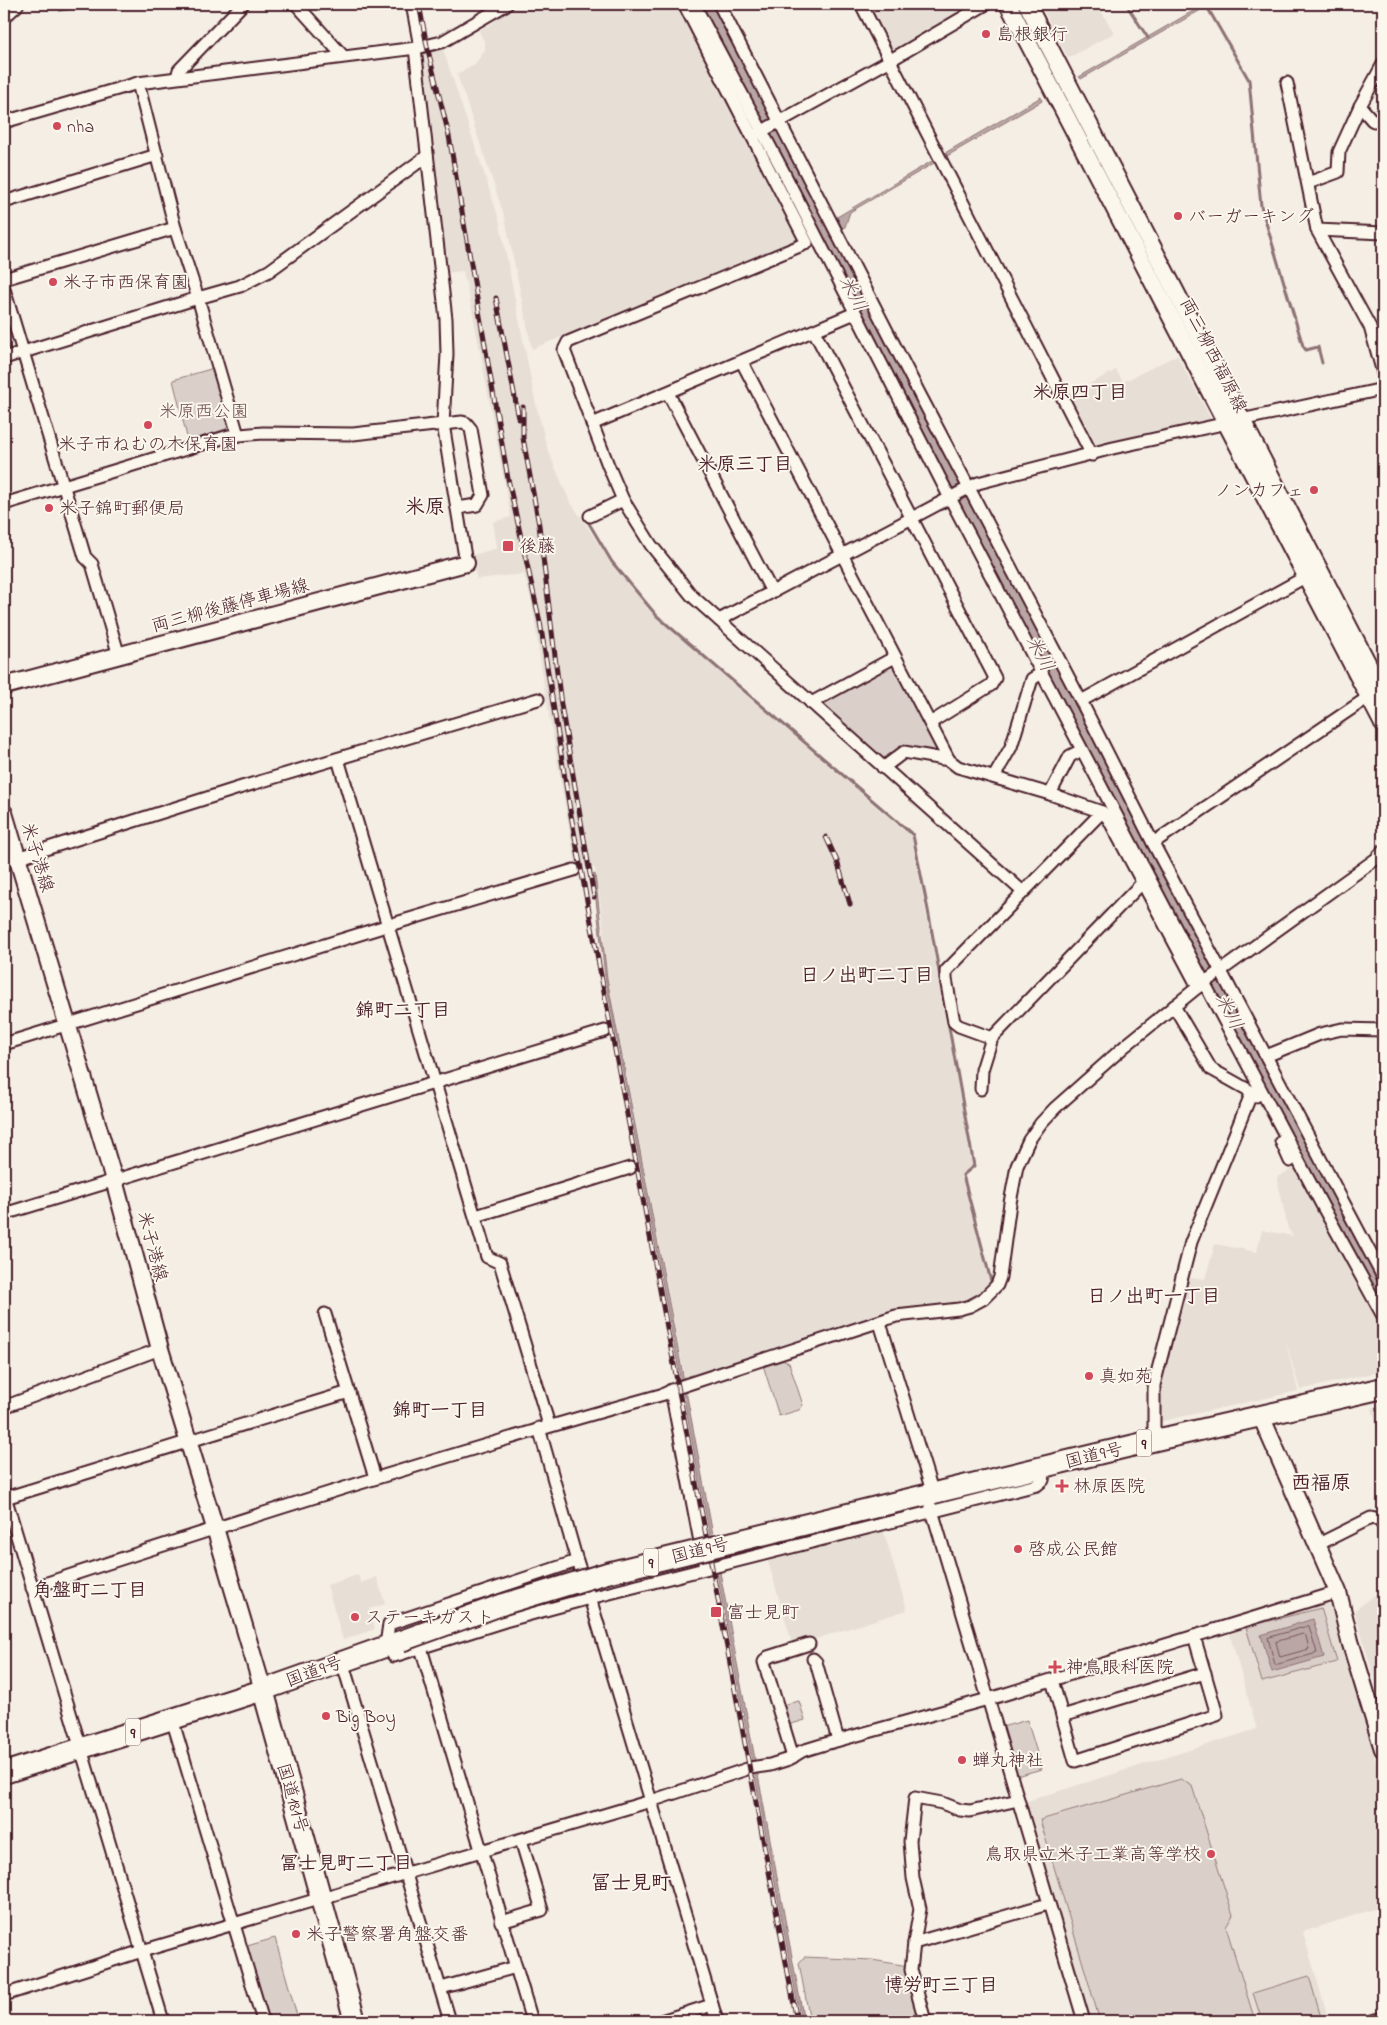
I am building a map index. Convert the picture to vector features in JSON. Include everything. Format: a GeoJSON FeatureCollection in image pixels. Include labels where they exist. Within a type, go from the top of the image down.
{"type":"FeatureCollection","features":[{"type":"Feature","properties":{"kind":"highway","name":"国道9号"},"geometry":{"type":"LineString","coordinates":[[4,1774],[262,1690],[504,1604],[607,1573],[905,1500],[932,1504],[1046,1466],[1383,1388]]}},
{"type":"Feature","properties":{"kind":"highway","name":"国道181号"},"geometry":{"type":"LineString","coordinates":[[262,1690],[322,1898],[355,2021]]}},
{"type":"Feature","properties":{"kind":"main road"},"geometry":{"type":"LineString","coordinates":[[4,14],[15,4]]}},
{"type":"Feature","properties":{"kind":"main road","name":"両三柳西福原線"},"geometry":{"type":"LineString","coordinates":[[1008,4],[1307,576],[1379,691]]}},
{"type":"Feature","properties":{"kind":"main road","name":"両三柳西福原線"},"geometry":{"type":"LineString","coordinates":[[1027,4],[1243,420],[1379,691],[1383,724]]}},
{"type":"Feature","properties":{"kind":"main road","name":"両三柳後藤停車場線"},"geometry":{"type":"LineString","coordinates":[[4,686],[466,563]]}},
{"type":"Feature","properties":{"kind":"main road","name":"米子港線"},"geometry":{"type":"LineString","coordinates":[[4,813],[11,859],[67,1024],[114,1180],[160,1349],[216,1528],[262,1690]]}},
{"type":"Feature","properties":{"kind":"main road"},"geometry":{"type":"LineString","coordinates":[[1261,1416],[1338,1592],[1350,1641],[1383,1749]]}},
{"type":"Feature","properties":{"kind":"street"},"geometry":{"type":"LineString","coordinates":[[177,77],[179,70],[243,4]]}},
{"type":"Feature","properties":{"kind":"street"},"geometry":{"type":"LineString","coordinates":[[296,4],[343,56]]}},
{"type":"Feature","properties":{"kind":"street"},"geometry":{"type":"LineString","coordinates":[[412,4],[446,319],[447,354],[443,424],[466,563]]}},
{"type":"Feature","properties":{"kind":"street"},"geometry":{"type":"LineString","coordinates":[[4,122],[138,82],[418,47],[442,42],[507,4]]}},
{"type":"Feature","properties":{"kind":"street"},"geometry":{"type":"LineString","coordinates":[[684,4],[757,134],[781,167],[1203,983]]}},
{"type":"Feature","properties":{"kind":"street"},"geometry":{"type":"LineString","coordinates":[[694,4],[807,243],[568,342],[564,350],[623,500],[651,545],[692,596],[1023,892]]}},
{"type":"Feature","properties":{"kind":"street"},"geometry":{"type":"LineString","coordinates":[[719,4],[966,488],[1081,701],[1220,972],[1266,1056],[1286,1123],[1290,1161]]}},
{"type":"Feature","properties":{"kind":"street"},"geometry":{"type":"LineString","coordinates":[[861,4],[1092,454]]}},
{"type":"Feature","properties":{"kind":"street"},"geometry":{"type":"LineString","coordinates":[[757,134],[889,61],[986,4]]}},
{"type":"Feature","properties":{"kind":"street"},"geometry":{"type":"LineString","coordinates":[[1308,183],[1336,174],[1339,152],[1360,106],[1383,64]]}},
{"type":"Feature","properties":{"kind":"street"},"geometry":{"type":"LineString","coordinates":[[138,82],[175,228],[198,298],[238,434]]}},
{"type":"Feature","properties":{"kind":"street"},"geometry":{"type":"LineString","coordinates":[[1287,83],[1317,230],[1370,327],[1383,373]]}},
{"type":"Feature","properties":{"kind":"street"},"geometry":{"type":"LineString","coordinates":[[1360,106],[1374,121],[1383,117]]}},
{"type":"Feature","properties":{"kind":"street"},"geometry":{"type":"LineString","coordinates":[[4,202],[157,155]]}},
{"type":"Feature","properties":{"kind":"street"},"geometry":{"type":"LineString","coordinates":[[4,358],[240,286],[269,271],[427,156]]}},
{"type":"Feature","properties":{"kind":"street"},"geometry":{"type":"LineString","coordinates":[[4,279],[175,228]]}},
{"type":"Feature","properties":{"kind":"street"},"geometry":{"type":"LineString","coordinates":[[1317,230],[1383,233]]}},
{"type":"Feature","properties":{"kind":"street"},"geometry":{"type":"LineString","coordinates":[[4,289],[85,557],[92,564],[119,656]]}},
{"type":"Feature","properties":{"kind":"street"},"geometry":{"type":"LineString","coordinates":[[592,424],[855,313]]}},
{"type":"Feature","properties":{"kind":"street"},"geometry":{"type":"LineString","coordinates":[[814,331],[913,517],[995,678],[991,685],[930,723]]}},
{"type":"Feature","properties":{"kind":"street"},"geometry":{"type":"LineString","coordinates":[[742,362],[949,760],[958,767],[1050,794],[1102,812],[1108,818],[1141,884],[1203,983],[1329,1199],[1383,1278]]}},
{"type":"Feature","properties":{"kind":"street"},"geometry":{"type":"LineString","coordinates":[[719,620],[978,483],[1092,454],[1383,389]]}},
{"type":"Feature","properties":{"kind":"street"},"geometry":{"type":"LineString","coordinates":[[668,393],[772,592]]}},
{"type":"Feature","properties":{"kind":"street"},"geometry":{"type":"LineString","coordinates":[[4,504],[238,434],[353,434],[462,422],[469,425],[482,495],[478,505],[457,508]]}},
{"type":"Feature","properties":{"kind":"street"},"geometry":{"type":"LineString","coordinates":[[590,516],[623,500]]}},
{"type":"Feature","properties":{"kind":"street"},"geometry":{"type":"LineString","coordinates":[[1081,701],[1307,576]]}},
{"type":"Feature","properties":{"kind":"street"},"geometry":{"type":"LineString","coordinates":[[811,703],[895,657]]}},
{"type":"Feature","properties":{"kind":"street"},"geometry":{"type":"LineString","coordinates":[[994,777],[1010,747],[1032,679],[1042,673]]}},
{"type":"Feature","properties":{"kind":"street"},"geometry":{"type":"LineString","coordinates":[[1154,843],[1379,691]]}},
{"type":"Feature","properties":{"kind":"street"},"geometry":{"type":"LineString","coordinates":[[11,859],[232,790],[538,699]]}},
{"type":"Feature","properties":{"kind":"street"},"geometry":{"type":"LineString","coordinates":[[883,768],[904,752],[949,760]]}},
{"type":"Feature","properties":{"kind":"street"},"geometry":{"type":"LineString","coordinates":[[1050,794],[1070,756],[1076,753]]}},
{"type":"Feature","properties":{"kind":"street"},"geometry":{"type":"LineString","coordinates":[[338,759],[386,926],[487,1257],[500,1263],[578,1561],[717,2021]]}},
{"type":"Feature","properties":{"kind":"street"},"geometry":{"type":"LineString","coordinates":[[992,1038],[955,1024],[945,973],[1102,812]]}},
{"type":"Feature","properties":{"kind":"street"},"geometry":{"type":"LineString","coordinates":[[32,1588],[375,1478],[680,1387],[880,1323],[896,1316],[970,1306],[983,1299],[993,1290],[1000,1277],[1010,1203],[1018,1166],[1034,1132],[1055,1108],[1203,983],[1376,859],[1383,851]]}},
{"type":"Feature","properties":{"kind":"street"},"geometry":{"type":"LineString","coordinates":[[4,1044],[574,870]]}},
{"type":"Feature","properties":{"kind":"street"},"geometry":{"type":"LineString","coordinates":[[981,1089],[982,1070],[992,1038],[1141,884]]}},
{"type":"Feature","properties":{"kind":"street"},"geometry":{"type":"LineString","coordinates":[[1174,1006],[1211,1068],[1252,1092],[1286,1123],[1329,1199],[1383,1316]]}},
{"type":"Feature","properties":{"kind":"street"},"geometry":{"type":"LineString","coordinates":[[1266,1056],[1320,1034],[1342,1029],[1383,1030]]}},
{"type":"Feature","properties":{"kind":"street"},"geometry":{"type":"LineString","coordinates":[[4,1214],[605,1031]]}},
{"type":"Feature","properties":{"kind":"street"},"geometry":{"type":"LineString","coordinates":[[1156,1440],[1154,1427],[1154,1385],[1191,1242],[1252,1092]]}},
{"type":"Feature","properties":{"kind":"street"},"geometry":{"type":"LineString","coordinates":[[476,1216],[630,1168]]}},
{"type":"Feature","properties":{"kind":"street"},"geometry":{"type":"LineString","coordinates":[[325,1314],[375,1478]]}},
{"type":"Feature","properties":{"kind":"street"},"geometry":{"type":"LineString","coordinates":[[880,1323],[988,1699],[1084,2021]]}},
{"type":"Feature","properties":{"kind":"street"},"geometry":{"type":"LineString","coordinates":[[4,1407],[160,1349]]}},
{"type":"Feature","properties":{"kind":"street"},"geometry":{"type":"LineString","coordinates":[[680,1387],[706,1568]]}},
{"type":"Feature","properties":{"kind":"street"},"geometry":{"type":"LineString","coordinates":[[164,2021],[5,1496],[189,1442],[349,1392]]}},
{"type":"Feature","properties":{"kind":"street"},"geometry":{"type":"LineString","coordinates":[[578,1561],[389,1624],[394,1656],[505,1621],[706,1568],[932,1504]]}},
{"type":"Feature","properties":{"kind":"street"},"geometry":{"type":"LineString","coordinates":[[1317,1545],[1371,1518],[1379,1520],[1383,1525]]}},
{"type":"Feature","properties":{"kind":"street"},"geometry":{"type":"LineString","coordinates":[[4,1995],[142,1951],[651,1801],[750,1768],[770,1765],[838,1740],[988,1699],[1338,1592]]}},
{"type":"Feature","properties":{"kind":"street"},"geometry":{"type":"LineString","coordinates":[[1052,1680],[1075,1761],[1217,1715],[1194,1636]]}},
{"type":"Feature","properties":{"kind":"street"},"geometry":{"type":"LineString","coordinates":[[793,1756],[764,1662],[768,1658],[809,1644]]}},
{"type":"Feature","properties":{"kind":"street"},"geometry":{"type":"LineString","coordinates":[[421,1648],[532,2021]]}},
{"type":"Feature","properties":{"kind":"street"},"geometry":{"type":"LineString","coordinates":[[813,1659],[816,1662],[838,1740]]}},
{"type":"Feature","properties":{"kind":"street"},"geometry":{"type":"LineString","coordinates":[[342,1661],[450,2021]]}},
{"type":"Feature","properties":{"kind":"street"},"geometry":{"type":"LineString","coordinates":[[1062,1716],[1205,1673]]}},
{"type":"Feature","properties":{"kind":"street"},"geometry":{"type":"LineString","coordinates":[[172,1719],[263,2021]]}},
{"type":"Feature","properties":{"kind":"street"},"geometry":{"type":"LineString","coordinates":[[926,2021],[911,1970],[920,1909],[913,1878],[910,1841],[915,1798],[942,1803],[960,1810],[970,1810],[1018,1800]]}},
{"type":"Feature","properties":{"kind":"street"},"geometry":{"type":"LineString","coordinates":[[501,1922],[542,1910],[521,1840]]}},
{"type":"Feature","properties":{"kind":"street"},"geometry":{"type":"LineString","coordinates":[[914,1943],[1048,1904]]}},
{"type":"Feature","properties":{"kind":"street"},"geometry":{"type":"LineString","coordinates":[[441,1988],[516,1967]]}},
{"type":"Feature","properties":{"kind":"street"},"geometry":{"type":"LineString","coordinates":[[661,2021],[712,2005]]}},
{"type":"Feature","properties":{"kind":"street"},"geometry":{"type":"LineString","coordinates":[[1371,2021],[1383,2018]]}},
{"type":"Feature","properties":{"kind":"shaded area"},"geometry":{"type":"Polygon","coordinates":[[[517,4],[677,4],[800,234],[798,240],[532,349],[505,218],[457,74],[475,64],[485,50],[485,43],[479,31],[495,21],[493,18],[517,4]]]}},
{"type":"Feature","properties":{"kind":"shaded area"},"geometry":{"type":"Polygon","coordinates":[[[866,4],[974,4],[894,50],[889,49],[866,4]]]}},
{"type":"Feature","properties":{"kind":"shaded area"},"geometry":{"type":"Polygon","coordinates":[[[1040,4],[1097,4],[1114,33],[1068,58],[1040,4]]]}},
{"type":"Feature","properties":{"kind":"shaded area"},"geometry":{"type":"Polygon","coordinates":[[[443,49],[499,219],[536,405],[548,451],[569,500],[611,562],[657,617],[912,837],[974,1166],[962,1175],[991,1281],[983,1292],[974,1299],[953,1305],[920,1308],[685,1380],[605,962],[603,922],[595,868],[576,867],[544,686],[532,603],[524,574],[477,579],[470,556],[497,548],[493,522],[511,517],[473,314],[463,271],[444,273],[421,52],[443,49]]]}},
{"type":"Feature","properties":{"kind":"shaded area"},"geometry":{"type":"Polygon","coordinates":[[[1177,355],[1212,421],[1099,447],[1095,446],[1069,395],[1116,370],[1123,382],[1177,355]]]}},
{"type":"Feature","properties":{"kind":"shaded area"},"geometry":{"type":"Polygon","coordinates":[[[1298,1166],[1383,1322],[1383,1371],[1300,1390],[1284,1335],[1298,1391],[1158,1422],[1157,1396],[1184,1278],[1205,1279],[1215,1244],[1257,1252],[1262,1230],[1293,1236],[1288,1229],[1277,1177],[1298,1166]]]}},
{"type":"Feature","properties":{"kind":"shaded area"},"geometry":{"type":"Polygon","coordinates":[[[1383,1405],[1383,1450],[1372,1408],[1383,1405]]]}},
{"type":"Feature","properties":{"kind":"shaded area"},"geometry":{"type":"Polygon","coordinates":[[[883,1529],[907,1610],[793,1646],[767,1558],[883,1529]]]}},
{"type":"Feature","properties":{"kind":"shaded area"},"geometry":{"type":"Polygon","coordinates":[[[358,1575],[361,1583],[377,1577],[385,1604],[369,1609],[375,1629],[343,1640],[327,1585],[358,1575]]]}},
{"type":"Feature","properties":{"kind":"shaded area"},"geometry":{"type":"Polygon","coordinates":[[[1383,1589],[1383,1707],[1355,1610],[1383,1589]]]}},
{"type":"Feature","properties":{"kind":"shaded area","name":"鳥取県立米子工業高等学校"},"geometry":{"type":"Polygon","coordinates":[[[1326,1600],[1330,1605],[1383,1785],[1383,1906],[1303,1932],[1329,2021],[1090,2021],[1024,1802],[1257,1729],[1228,1628],[1326,1600]]]}},
{"type":"Feature","properties":{"kind":"green space","name":"米原西公園"},"geometry":{"type":"Polygon","coordinates":[[[214,368],[230,423],[226,429],[188,441],[173,380],[214,368]]]}},
{"type":"Feature","properties":{"kind":"green space"},"geometry":{"type":"Polygon","coordinates":[[[890,664],[895,665],[938,749],[934,754],[881,760],[820,705],[890,664]]]}},
{"type":"Feature","properties":{"kind":"green space"},"geometry":{"type":"Polygon","coordinates":[[[782,1360],[789,1363],[803,1405],[799,1410],[779,1416],[763,1365],[782,1360]]]}},
{"type":"Feature","properties":{"kind":"green space"},"geometry":{"type":"Polygon","coordinates":[[[1321,1608],[1337,1662],[1262,1682],[1246,1627],[1321,1608]]]}},
{"type":"Feature","properties":{"kind":"green space"},"geometry":{"type":"Polygon","coordinates":[[[799,1701],[805,1720],[788,1725],[782,1705],[799,1701]]]}},
{"type":"Feature","properties":{"kind":"green space"},"geometry":{"type":"Polygon","coordinates":[[[1027,1720],[1042,1769],[1016,1776],[1002,1727],[1027,1720]]]}},
{"type":"Feature","properties":{"kind":"green space"},"geometry":{"type":"Polygon","coordinates":[[[1181,1779],[1192,1786],[1233,1915],[1226,1927],[1255,2021],[1136,2021],[1135,2018],[1122,2021],[1100,2021],[1040,1820],[1181,1779]]]}},
{"type":"Feature","properties":{"kind":"green space"},"geometry":{"type":"Polygon","coordinates":[[[275,1938],[298,2019],[296,2021],[270,2021],[247,1946],[275,1938]]]}},
{"type":"Feature","properties":{"kind":"green space"},"geometry":{"type":"Polygon","coordinates":[[[804,1957],[872,1960],[908,1966],[919,2014],[916,2018],[906,2021],[810,2021],[799,1963],[804,1957]]]}},
{"type":"Feature","properties":{"kind":"green space"},"geometry":{"type":"Polygon","coordinates":[[[1309,1976],[1322,2021],[1262,2021],[1253,1993],[1309,1976]]]}},
{"type":"Feature","properties":{"kind":"water"},"geometry":{"type":"Polygon","coordinates":[[[1205,4],[1211,4],[1081,79],[1079,77],[1205,4]]]}},
{"type":"Feature","properties":{"kind":"water"},"geometry":{"type":"Polygon","coordinates":[[[1041,97],[1042,101],[947,156],[945,153],[1041,97]]]}},
{"type":"Feature","properties":{"kind":"water"},"geometry":{"type":"Polygon","coordinates":[[[932,161],[934,163],[850,212],[845,227],[842,228],[837,217],[932,161]]]}},
{"type":"Feature","properties":{"kind":"water"},"geometry":{"type":"Polygon","coordinates":[[[595,874],[607,978],[804,2021],[801,2021],[605,976],[593,875],[595,874]]]}},
{"type":"Feature","properties":{"kind":"water"},"geometry":{"type":"Polygon","coordinates":[[[1313,1619],[1324,1657],[1272,1672],[1261,1635],[1313,1619]]]}},
{"type":"Feature","properties":{"kind":"waterway"},"geometry":{"type":"LineString","coordinates":[[60,10],[98,4]]}},
{"type":"Feature","properties":{"kind":"waterway","name":"米川"},"geometry":{"type":"LineString","coordinates":[[703,4],[760,110],[1130,824],[1383,1299]]}},
{"type":"Feature","properties":{"kind":"waterway"},"geometry":{"type":"LineString","coordinates":[[1126,4],[1148,38]]}},
{"type":"Feature","properties":{"kind":"waterway"},"geometry":{"type":"LineString","coordinates":[[1206,5],[1249,80],[1261,206],[1303,346],[1306,350],[1318,347],[1322,363]]}},
{"type":"Feature","properties":{"kind":"waterway"},"geometry":{"type":"LineString","coordinates":[[587,520],[612,562],[657,616],[913,835],[974,1166],[963,1175],[991,1281]]}},
{"type":"Feature","properties":{"kind":"railway"},"geometry":{"type":"LineString","coordinates":[[419,4],[427,46],[449,136],[508,479],[540,622],[570,810],[797,2021]]}},
{"type":"Feature","properties":{"kind":"railway"},"geometry":{"type":"LineString","coordinates":[[496,298],[519,419]]}},
{"type":"Feature","properties":{"kind":"railway"},"geometry":{"type":"LineString","coordinates":[[523,407],[523,438],[539,525],[561,705],[594,897]]}},
{"type":"Feature","properties":{"kind":"railway"},"geometry":{"type":"LineString","coordinates":[[826,837],[837,861],[850,904]]}},
{"type":"Feature","properties":{"kind":"place","name":"島根銀行"},"geometry":{"type":"Point","coordinates":[986,34]}},
{"type":"Feature","properties":{"kind":"place","name":"nha"},"geometry":{"type":"Point","coordinates":[57,126]}},
{"type":"Feature","properties":{"kind":"place","name":"バーガーキング"},"geometry":{"type":"Point","coordinates":[1178,216]}},
{"type":"Feature","properties":{"kind":"place","name":"米子市西保育園"},"geometry":{"type":"Point","coordinates":[53,282]}},
{"type":"Feature","properties":{"kind":"place","name":"米子市ねむの木保育園"},"geometry":{"type":"Point","coordinates":[148,425]}},
{"type":"Feature","properties":{"kind":"place","name":"ノンカフェ"},"geometry":{"type":"Point","coordinates":[1314,490]}},
{"type":"Feature","properties":{"kind":"place","name":"米子錦町郵便局"},"geometry":{"type":"Point","coordinates":[49,508]}},
{"type":"Feature","properties":{"kind":"place","name":"後藤"},"geometry":{"type":"Point","coordinates":[508,546]}},
{"type":"Feature","properties":{"kind":"place","name":"真如苑"},"geometry":{"type":"Point","coordinates":[1089,1376]}},
{"type":"Feature","properties":{"kind":"place","name":"林原医院"},"geometry":{"type":"Point","coordinates":[1062,1486]}},
{"type":"Feature","properties":{"kind":"place","name":"啓成公民館"},"geometry":{"type":"Point","coordinates":[1018,1549]}},
{"type":"Feature","properties":{"kind":"place","name":"富士見町"},"geometry":{"type":"Point","coordinates":[716,1612]}},
{"type":"Feature","properties":{"kind":"place","name":"ステーキガスト"},"geometry":{"type":"Point","coordinates":[355,1617]}},
{"type":"Feature","properties":{"kind":"place","name":"神鳥眼科医院"},"geometry":{"type":"Point","coordinates":[1055,1667]}},
{"type":"Feature","properties":{"kind":"place","name":"Big Boy"},"geometry":{"type":"Point","coordinates":[326,1716]}},
{"type":"Feature","properties":{"kind":"place","name":"蝉丸神社"},"geometry":{"type":"Point","coordinates":[962,1760]}},
{"type":"Feature","properties":{"kind":"place","name":"鳥取県立米子工業高等学校"},"geometry":{"type":"Point","coordinates":[1211,1854]}},
{"type":"Feature","properties":{"kind":"place","name":"米子警察署角盤交番"},"geometry":{"type":"Point","coordinates":[296,1934]}},
{"type":"Feature","properties":{"kind":"district","name":"米原四丁目"},"geometry":{"type":"Point","coordinates":[1080,391]}},
{"type":"Feature","properties":{"kind":"district","name":"米原三丁目"},"geometry":{"type":"Point","coordinates":[745,463]}},
{"type":"Feature","properties":{"kind":"district","name":"米原"},"geometry":{"type":"Point","coordinates":[425,506]}},
{"type":"Feature","properties":{"kind":"district","name":"日ノ出町二丁目"},"geometry":{"type":"Point","coordinates":[867,974]}},
{"type":"Feature","properties":{"kind":"district","name":"錦町二丁目"},"geometry":{"type":"Point","coordinates":[403,1009]}},
{"type":"Feature","properties":{"kind":"district","name":"日ノ出町一丁目"},"geometry":{"type":"Point","coordinates":[1154,1295]}},
{"type":"Feature","properties":{"kind":"district","name":"錦町一丁目"},"geometry":{"type":"Point","coordinates":[440,1409]}},
{"type":"Feature","properties":{"kind":"district","name":"西福原"},"geometry":{"type":"Point","coordinates":[1321,1482]}},
{"type":"Feature","properties":{"kind":"district","name":"角盤町二丁目"},"geometry":{"type":"Point","coordinates":[90,1589]}},
{"type":"Feature","properties":{"kind":"district","name":"冨士見町二丁目"},"geometry":{"type":"Point","coordinates":[346,1862]}},
{"type":"Feature","properties":{"kind":"district","name":"冨士見町"},"geometry":{"type":"Point","coordinates":[631,1882]}},
{"type":"Feature","properties":{"kind":"district","name":"博労町三丁目"},"geometry":{"type":"Point","coordinates":[941,1984]}}]}
